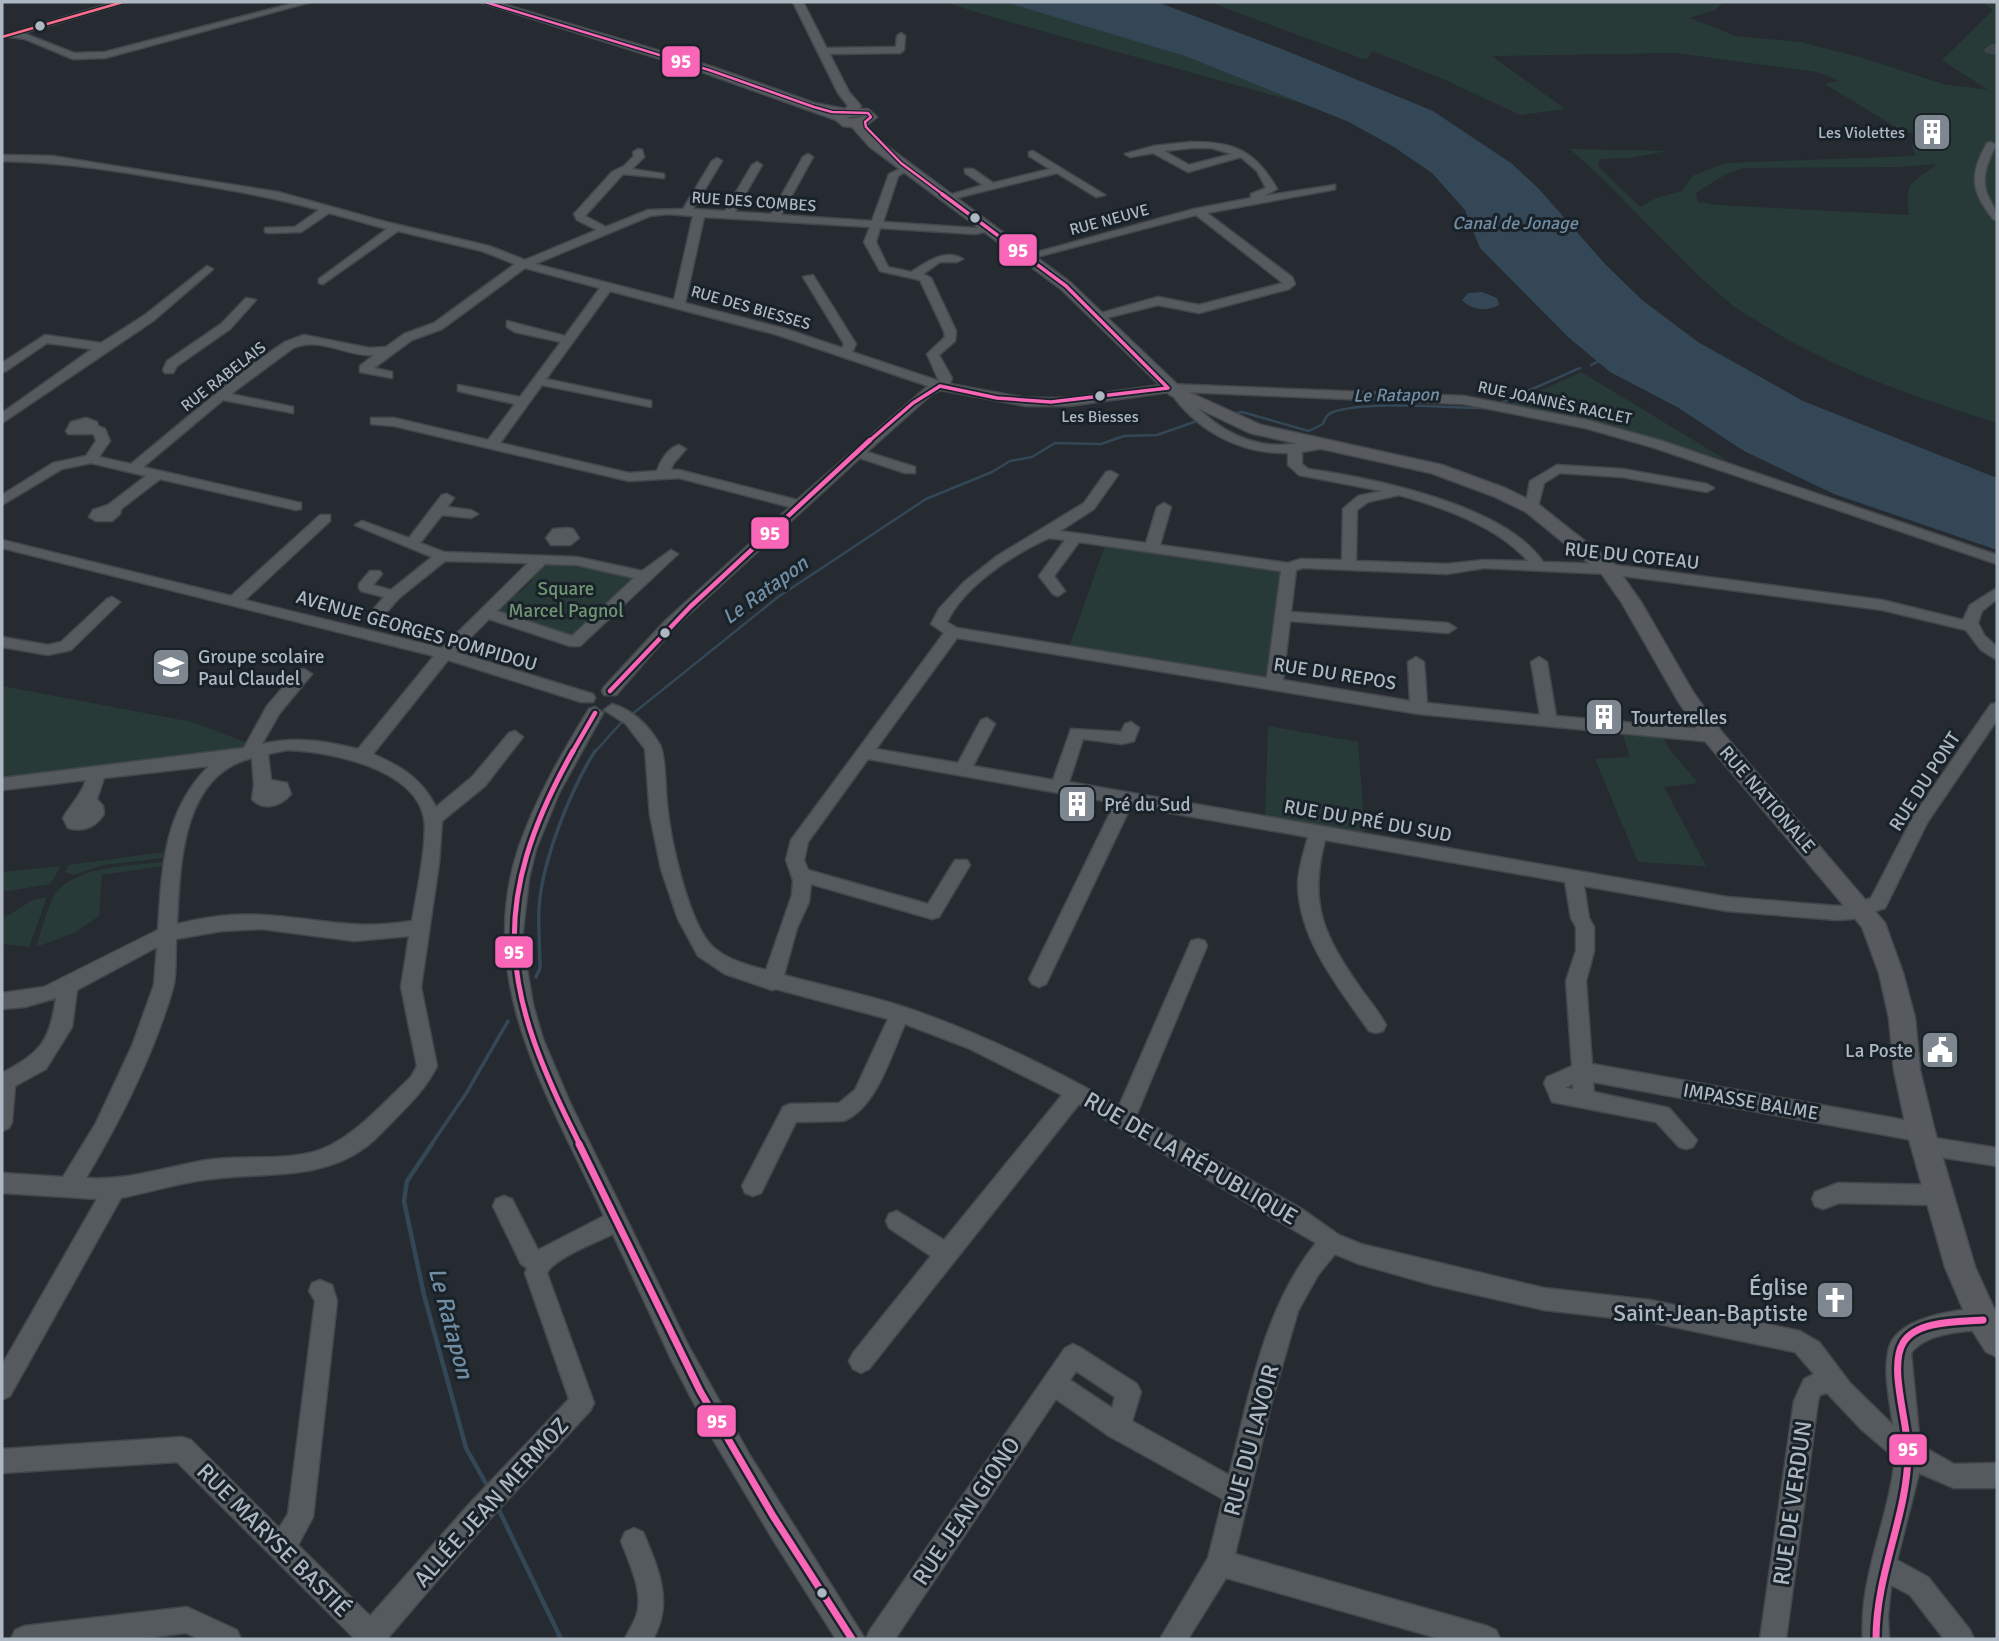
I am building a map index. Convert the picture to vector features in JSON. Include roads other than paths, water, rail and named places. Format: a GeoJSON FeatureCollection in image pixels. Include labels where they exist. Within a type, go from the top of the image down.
{"type":"FeatureCollection","features":[{"type":"Feature","properties":{"kind":"main road"},"geometry":{"type":"LineString","coordinates":[[485,2],[696,66],[814,107],[853,116],[855,106],[844,93],[798,2]]}},
{"type":"Feature","properties":{"kind":"main road","name":"RUE NATIONALE"},"geometry":{"type":"LineString","coordinates":[[853,116],[866,136],[1066,286],[1172,390],[1256,429],[1436,469],[1532,508],[1608,569],[1631,601],[1685,696],[1713,736],[1864,909],[1881,942],[1902,1018],[1907,1070],[1939,1195],[1960,1267],[1992,1327]]}},
{"type":"Feature","properties":{"kind":"street"},"geometry":{"type":"LineString","coordinates":[[4,36],[27,33],[123,2]]}},
{"type":"Feature","properties":{"kind":"street"},"geometry":{"type":"LineString","coordinates":[[27,33],[73,56],[105,55],[307,2]]}},
{"type":"Feature","properties":{"kind":"street"},"geometry":{"type":"LineString","coordinates":[[825,51],[900,50],[901,36]]}},
{"type":"Feature","properties":{"kind":"street"},"geometry":{"type":"LineString","coordinates":[[1130,154],[1204,144],[1224,147],[1242,154]]}},
{"type":"Feature","properties":{"kind":"street"},"geometry":{"type":"LineString","coordinates":[[1991,145],[1979,169],[1978,181],[1984,201],[1997,218]]}},
{"type":"Feature","properties":{"kind":"street"},"geometry":{"type":"LineString","coordinates":[[1154,149],[1188,169],[1242,154]]}},
{"type":"Feature","properties":{"kind":"street"},"geometry":{"type":"LineString","coordinates":[[606,231],[581,218],[579,214],[621,171],[639,157],[638,152]]}},
{"type":"Feature","properties":{"kind":"street"},"geometry":{"type":"LineString","coordinates":[[1033,154],[1100,195]]}},
{"type":"Feature","properties":{"kind":"street","name":"RUE NEUVE"},"geometry":{"type":"LineString","coordinates":[[1029,256],[1228,201],[1237,201],[1272,189],[1260,166],[1242,154]]}},
{"type":"Feature","properties":{"kind":"street"},"geometry":{"type":"LineString","coordinates":[[774,218],[808,157]]}},
{"type":"Feature","properties":{"kind":"street","name":"RUE DES BIESSES"},"geometry":{"type":"LineString","coordinates":[[2,158],[52,159],[278,195],[397,228],[485,248],[525,264],[782,332],[940,386],[997,398],[1051,402],[1172,390]]}},
{"type":"Feature","properties":{"kind":"street"},"geometry":{"type":"LineString","coordinates":[[686,212],[717,161]]}},
{"type":"Feature","properties":{"kind":"street"},"geometry":{"type":"LineString","coordinates":[[728,215],[757,165]]}},
{"type":"Feature","properties":{"kind":"street"},"geometry":{"type":"LineString","coordinates":[[610,691],[670,624],[858,453],[928,391],[940,386],[946,378],[933,354],[951,338],[950,331],[925,278],[884,269],[870,242],[894,174],[904,166]]}},
{"type":"Feature","properties":{"kind":"street"},"geometry":{"type":"LineString","coordinates":[[948,197],[1058,170]]}},
{"type":"Feature","properties":{"kind":"street"},"geometry":{"type":"LineString","coordinates":[[621,171],[660,176]]}},
{"type":"Feature","properties":{"kind":"street"},"geometry":{"type":"LineString","coordinates":[[969,171],[991,187]]}},
{"type":"Feature","properties":{"kind":"street","name":"RUE NEUVE"},"geometry":{"type":"LineString","coordinates":[[1198,211],[1331,187]]}},
{"type":"Feature","properties":{"kind":"street"},"geometry":{"type":"LineString","coordinates":[[269,230],[297,230],[328,209]]}},
{"type":"Feature","properties":{"kind":"street"},"geometry":{"type":"LineString","coordinates":[[1098,318],[1158,301],[1199,309],[1284,288],[1289,284],[1288,279],[1198,211]]}},
{"type":"Feature","properties":{"kind":"street","name":"RUE DES COMBES"},"geometry":{"type":"LineString","coordinates":[[525,264],[648,213],[686,212],[975,231],[991,228]]}},
{"type":"Feature","properties":{"kind":"street"},"geometry":{"type":"LineString","coordinates":[[679,305],[699,213]]}},
{"type":"Feature","properties":{"kind":"street"},"geometry":{"type":"LineString","coordinates":[[323,281],[397,228]]}},
{"type":"Feature","properties":{"kind":"street"},"geometry":{"type":"LineString","coordinates":[[914,275],[938,259],[957,259]]}},
{"type":"Feature","properties":{"kind":"street"},"geometry":{"type":"LineString","coordinates":[[388,375],[364,369],[408,337],[438,326],[514,268],[525,264]]}},
{"type":"Feature","properties":{"kind":"street"},"geometry":{"type":"LineString","coordinates":[[2,419],[103,347],[149,318],[207,269]]}},
{"type":"Feature","properties":{"kind":"street"},"geometry":{"type":"LineString","coordinates":[[809,277],[850,344],[845,354]]}},
{"type":"Feature","properties":{"kind":"street"},"geometry":{"type":"LineString","coordinates":[[492,444],[607,287]]}},
{"type":"Feature","properties":{"kind":"street"},"geometry":{"type":"LineString","coordinates":[[169,370],[171,364],[246,309],[250,300]]}},
{"type":"Feature","properties":{"kind":"street"},"geometry":{"type":"LineString","coordinates":[[511,324],[519,329],[569,340]]}},
{"type":"Feature","properties":{"kind":"street"},"geometry":{"type":"LineString","coordinates":[[2,368],[45,339],[103,347]]}},
{"type":"Feature","properties":{"kind":"street","name":"RUE RABELAIS"},"geometry":{"type":"LineString","coordinates":[[134,468],[252,370],[297,341],[316,340],[369,352],[388,350]]}},
{"type":"Feature","properties":{"kind":"street"},"geometry":{"type":"LineString","coordinates":[[540,381],[646,404]]}},
{"type":"Feature","properties":{"kind":"street"},"geometry":{"type":"LineString","coordinates":[[462,387],[524,402]]}},
{"type":"Feature","properties":{"kind":"street","name":"RUE NATIONALE"},"geometry":{"type":"LineString","coordinates":[[1172,390],[1190,411],[1224,437],[1240,443],[1295,449],[1319,445]]}},
{"type":"Feature","properties":{"kind":"street","name":"RUE JOANNÈS RACLET"},"geometry":{"type":"LineString","coordinates":[[1172,390],[1464,400],[1587,424],[1657,444],[1997,560]]}},
{"type":"Feature","properties":{"kind":"street"},"geometry":{"type":"LineString","coordinates":[[221,396],[288,410]]}},
{"type":"Feature","properties":{"kind":"street"},"geometry":{"type":"LineString","coordinates":[[376,421],[394,422],[629,477],[679,474],[800,505]]}},
{"type":"Feature","properties":{"kind":"street"},"geometry":{"type":"LineString","coordinates":[[90,428],[102,435],[103,441],[91,459]]}},
{"type":"Feature","properties":{"kind":"street"},"geometry":{"type":"LineString","coordinates":[[663,474],[666,463],[678,449]]}},
{"type":"Feature","properties":{"kind":"street"},"geometry":{"type":"LineString","coordinates":[[1295,449],[1295,465],[1304,472],[1402,491],[1474,517],[1530,552],[1538,565]]}},
{"type":"Feature","properties":{"kind":"street"},"geometry":{"type":"LineString","coordinates":[[858,453],[910,470]]}},
{"type":"Feature","properties":{"kind":"street"},"geometry":{"type":"LineString","coordinates":[[2,501],[58,466],[91,459],[296,506]]}},
{"type":"Feature","properties":{"kind":"street"},"geometry":{"type":"LineString","coordinates":[[1532,508],[1537,481],[1557,469],[1622,473],[1707,488]]}},
{"type":"Feature","properties":{"kind":"street"},"geometry":{"type":"LineString","coordinates":[[113,508],[156,475]]}},
{"type":"Feature","properties":{"kind":"street"},"geometry":{"type":"LineString","coordinates":[[772,982],[788,928],[803,900],[802,877],[794,860],[800,840],[953,632],[939,624],[942,614],[984,572],[1024,541],[1046,533],[1089,506],[1111,475]]}},
{"type":"Feature","properties":{"kind":"street"},"geometry":{"type":"LineString","coordinates":[[1349,564],[1350,509],[1363,499],[1402,491]]}},
{"type":"Feature","properties":{"kind":"street"},"geometry":{"type":"LineString","coordinates":[[411,545],[442,504],[471,514]]}},
{"type":"Feature","properties":{"kind":"street"},"geometry":{"type":"LineString","coordinates":[[1152,548],[1164,507]]}},
{"type":"Feature","properties":{"kind":"street"},"geometry":{"type":"LineString","coordinates":[[236,600],[325,518]]}},
{"type":"Feature","properties":{"kind":"street"},"geometry":{"type":"LineString","coordinates":[[362,524],[442,556],[577,561],[645,576]]}},
{"type":"Feature","properties":{"kind":"street","name":"RUE DU COTEAU"},"geometry":{"type":"LineString","coordinates":[[1046,533],[1289,568],[1301,563],[1447,569],[1484,564],[1608,569],[1882,605],[1970,626]]}},
{"type":"Feature","properties":{"kind":"street"},"geometry":{"type":"LineString","coordinates":[[1058,591],[1046,576],[1075,537]]}},
{"type":"Feature","properties":{"kind":"street"},"geometry":{"type":"LineString","coordinates":[[362,756],[445,654],[556,542]]}},
{"type":"Feature","properties":{"kind":"street","name":"AVENUE GEORGES POMPIDOU"},"geometry":{"type":"LineString","coordinates":[[2,544],[445,654],[610,711]]}},
{"type":"Feature","properties":{"kind":"street"},"geometry":{"type":"LineString","coordinates":[[487,613],[575,642],[671,554]]}},
{"type":"Feature","properties":{"kind":"street"},"geometry":{"type":"LineString","coordinates":[[373,619],[394,595],[442,556]]}},
{"type":"Feature","properties":{"kind":"street"},"geometry":{"type":"LineString","coordinates":[[1274,685],[1289,568]]}},
{"type":"Feature","properties":{"kind":"street"},"geometry":{"type":"LineString","coordinates":[[375,574],[366,584],[366,588],[394,595]]}},
{"type":"Feature","properties":{"kind":"street"},"geometry":{"type":"LineString","coordinates":[[1997,593],[1983,600],[1972,611],[1970,626],[1976,636],[1997,655]]}},
{"type":"Feature","properties":{"kind":"street"},"geometry":{"type":"LineString","coordinates":[[2,642],[48,650],[66,646],[112,602]]}},
{"type":"Feature","properties":{"kind":"street"},"geometry":{"type":"LineString","coordinates":[[1284,616],[1448,628]]}},
{"type":"Feature","properties":{"kind":"street","name":"RUE DU REPOS"},"geometry":{"type":"LineString","coordinates":[[953,632],[1274,685],[1419,704],[1548,715]]}},
{"type":"Feature","properties":{"kind":"street"},"geometry":{"type":"LineString","coordinates":[[1416,662],[1419,704]]}},
{"type":"Feature","properties":{"kind":"street"},"geometry":{"type":"LineString","coordinates":[[1539,662],[1548,715],[1713,736]]}},
{"type":"Feature","properties":{"kind":"street"},"geometry":{"type":"LineString","coordinates":[[263,785],[255,750],[261,725],[274,706],[304,674]]}},
{"type":"Feature","properties":{"kind":"street"},"geometry":{"type":"LineString","coordinates":[[610,711],[599,691],[610,691],[619,699],[610,711],[574,747],[540,813],[525,853],[515,900],[515,971],[532,1035],[681,1354],[751,1480],[852,1639]]}},
{"type":"Feature","properties":{"kind":"street","name":"RUE DU PONT"},"geometry":{"type":"LineString","coordinates":[[1864,909],[1878,904],[1920,820],[1997,708]]}},
{"type":"Feature","properties":{"kind":"street","name":"RUE DE LA RÉPUBLIQUE"},"geometry":{"type":"LineString","coordinates":[[610,711],[653,748],[659,815],[667,856],[687,919],[705,951],[732,969],[772,982],[900,1014],[975,1042],[1076,1093],[1294,1216],[1319,1231],[1331,1242],[1359,1254],[1544,1299],[1650,1311],[1801,1342],[1815,1352],[1830,1379],[1868,1418],[1909,1453],[1940,1471],[1955,1476],[1997,1475]]}},
{"type":"Feature","properties":{"kind":"street"},"geometry":{"type":"LineString","coordinates":[[963,769],[987,724]]}},
{"type":"Feature","properties":{"kind":"street"},"geometry":{"type":"LineString","coordinates":[[1059,787],[1077,733],[1122,738],[1128,737],[1131,728]]}},
{"type":"Feature","properties":{"kind":"street"},"geometry":{"type":"LineString","coordinates":[[433,818],[458,803],[484,777],[515,737]]}},
{"type":"Feature","properties":{"kind":"street"},"geometry":{"type":"LineString","coordinates":[[2,784],[228,758],[288,744],[317,745],[362,756],[391,769],[419,791],[433,818],[430,863],[411,987],[417,1023],[428,1061],[418,1083],[365,1135],[348,1148],[321,1159],[268,1167],[210,1169],[114,1190],[2,1183]]}},
{"type":"Feature","properties":{"kind":"street","name":"RUE DU PRÉ DU SUD"},"geometry":{"type":"LineString","coordinates":[[866,753],[1727,904],[1837,912],[1864,909]]}},
{"type":"Feature","properties":{"kind":"street"},"geometry":{"type":"LineString","coordinates":[[68,1189],[104,1129],[142,1046],[164,985],[172,855],[183,815],[203,782],[228,758]]}},
{"type":"Feature","properties":{"kind":"street"},"geometry":{"type":"LineString","coordinates":[[88,800],[97,773]]}},
{"type":"Feature","properties":{"kind":"street"},"geometry":{"type":"LineString","coordinates":[[1039,979],[1125,799]]}},
{"type":"Feature","properties":{"kind":"street"},"geometry":{"type":"LineString","coordinates":[[1318,832],[1307,885],[1314,923],[1338,970],[1376,1026]]}},
{"type":"Feature","properties":{"kind":"street"},"geometry":{"type":"LineString","coordinates":[[802,877],[814,877],[932,912],[961,865]]}},
{"type":"Feature","properties":{"kind":"street"},"geometry":{"type":"LineString","coordinates":[[1573,877],[1580,918],[1585,928],[1585,951],[1576,981],[1584,1099],[1662,1114],[1686,1140]]}},
{"type":"Feature","properties":{"kind":"street"},"geometry":{"type":"LineString","coordinates":[[2,1001],[17,1001],[68,985],[169,934],[233,922],[273,923],[326,932],[368,934],[419,927]]}},
{"type":"Feature","properties":{"kind":"street"},"geometry":{"type":"LineString","coordinates":[[1123,1121],[1198,946]]}},
{"type":"Feature","properties":{"kind":"street"},"geometry":{"type":"LineString","coordinates":[[2,1122],[4,1083],[39,1063],[62,1027],[68,985]]}},
{"type":"Feature","properties":{"kind":"street"},"geometry":{"type":"LineString","coordinates":[[753,1186],[790,1113],[843,1112],[862,1096],[900,1014]]}},
{"type":"Feature","properties":{"kind":"street","name":"IMPASSE BALME"},"geometry":{"type":"LineString","coordinates":[[1581,1071],[1924,1139],[1997,1157]]}},
{"type":"Feature","properties":{"kind":"street"},"geometry":{"type":"LineString","coordinates":[[861,1361],[1076,1093]]}},
{"type":"Feature","properties":{"kind":"street"},"geometry":{"type":"LineString","coordinates":[[2,1388],[114,1190]]}},
{"type":"Feature","properties":{"kind":"street"},"geometry":{"type":"LineString","coordinates":[[1823,1199],[1838,1193],[1939,1195]]}},
{"type":"Feature","properties":{"kind":"street"},"geometry":{"type":"LineString","coordinates":[[504,1206],[529,1257],[540,1263],[551,1254],[618,1220]]}},
{"type":"Feature","properties":{"kind":"street"},"geometry":{"type":"LineString","coordinates":[[897,1221],[947,1254]]}},
{"type":"Feature","properties":{"kind":"street","name":"RUE DU LAVOIR"},"geometry":{"type":"LineString","coordinates":[[1173,1639],[1220,1563],[1287,1307],[1310,1268],[1331,1242]]}},
{"type":"Feature","properties":{"kind":"street","name":"ALLÉE JEAN MERMOZ"},"geometry":{"type":"LineString","coordinates":[[371,1638],[481,1511],[582,1403],[536,1279],[540,1263]]}},
{"type":"Feature","properties":{"kind":"street"},"geometry":{"type":"LineString","coordinates":[[280,1546],[300,1517],[327,1301],[320,1290]]}},
{"type":"Feature","properties":{"kind":"street"},"geometry":{"type":"LineString","coordinates":[[1876,1639],[1878,1583],[1907,1480],[1909,1453],[1898,1354],[1903,1342],[1913,1335],[1942,1324],[1992,1327]]}},
{"type":"Feature","properties":{"kind":"street","name":"RUE JEAN GIONO"},"geometry":{"type":"LineString","coordinates":[[879,1639],[1073,1356],[1129,1392],[1118,1427]]}},
{"type":"Feature","properties":{"kind":"street","name":"RUE DE VERDUN"},"geometry":{"type":"LineString","coordinates":[[1773,1639],[1806,1401],[1812,1387],[1830,1379]]}},
{"type":"Feature","properties":{"kind":"street"},"geometry":{"type":"LineString","coordinates":[[1053,1383],[1118,1427],[1237,1493]]}},
{"type":"Feature","properties":{"kind":"street","name":"RUE MARYSE BASTIÉ"},"geometry":{"type":"LineString","coordinates":[[2,1461],[183,1449],[371,1638]]}},
{"type":"Feature","properties":{"kind":"street"},"geometry":{"type":"LineString","coordinates":[[634,1541],[653,1593],[646,1628],[638,1639]]}},
{"type":"Feature","properties":{"kind":"street"},"geometry":{"type":"LineString","coordinates":[[1220,1563],[1487,1639]]}},
{"type":"Feature","properties":{"kind":"street"},"geometry":{"type":"LineString","coordinates":[[1882,1566],[1919,1586],[1961,1639]]}},
{"type":"Feature","properties":{"kind":"street"},"geometry":{"type":"LineString","coordinates":[[39,1638],[187,1620],[228,1639]]}},
{"type":"Feature","properties":{"kind":"water","name":"Canal de Jonage"},"geometry":{"type":"Polygon","coordinates":[[[1005,2],[1157,2],[1287,51],[1433,111],[1511,163],[1538,188],[1606,265],[1642,300],[1698,342],[1803,401],[1997,478],[1997,550],[1834,494],[1744,451],[1677,407],[1610,372],[1568,337],[1480,248],[1465,210],[1432,173],[1394,147],[1349,122],[1185,56],[1005,2]]]}},
{"type":"Feature","properties":{"kind":"water"},"geometry":{"type":"Polygon","coordinates":[[[1482,292],[1497,298],[1499,305],[1479,309],[1462,300],[1468,293],[1482,292]]]}},
{"type":"Feature","properties":{"kind":"waterway","name":"Le Ratapon"},"geometry":{"type":"LineString","coordinates":[[1591,365],[1601,360]]}},
{"type":"Feature","properties":{"kind":"waterway","name":"Le Ratapon"},"geometry":{"type":"LineString","coordinates":[[1503,402],[1580,368]]}},
{"type":"Feature","properties":{"kind":"waterway","name":"Le Ratapon"},"geometry":{"type":"LineString","coordinates":[[1232,414],[1242,412],[1309,431],[1323,424],[1326,416],[1331,413],[1348,408],[1387,405],[1488,408]]}},
{"type":"Feature","properties":{"kind":"waterway","name":"Le Ratapon"},"geometry":{"type":"LineString","coordinates":[[594,753],[620,724],[778,597],[926,499],[992,472],[1010,461],[1032,457],[1055,443],[1101,444],[1124,436],[1157,435],[1197,421]]}},
{"type":"Feature","properties":{"kind":"waterway","name":"Le Ratapon"},"geometry":{"type":"LineString","coordinates":[[536,977],[540,968],[541,889],[551,848],[576,786],[595,751]]}},
{"type":"Feature","properties":{"kind":"waterway","name":"Le Ratapon"},"geometry":{"type":"LineString","coordinates":[[431,1145],[467,1092],[508,1021]]}},
{"type":"Feature","properties":{"kind":"waterway","name":"Le Ratapon"},"geometry":{"type":"LineString","coordinates":[[432,1144],[407,1181],[404,1201],[424,1295],[466,1448],[489,1489]]}},
{"type":"Feature","properties":{"kind":"waterway","name":"Le Ratapon"},"geometry":{"type":"LineString","coordinates":[[497,1506],[561,1639]]}},
{"type":"Feature","properties":{"kind":"place","name":"Les Violettes"},"geometry":{"type":"Point","coordinates":[1932,132]}},
{"type":"Feature","properties":{"kind":"place","name":"Les Biesses"},"geometry":{"type":"Point","coordinates":[1100,396]}},
{"type":"Feature","properties":{"kind":"place","name":"Groupe scolaire Paul Claudel"},"geometry":{"type":"Point","coordinates":[171,667]}},
{"type":"Feature","properties":{"kind":"place","name":"Tourterelles"},"geometry":{"type":"Point","coordinates":[1604,717]}},
{"type":"Feature","properties":{"kind":"place","name":"Pré du Sud"},"geometry":{"type":"Point","coordinates":[1077,804]}},
{"type":"Feature","properties":{"kind":"place","name":"La Poste"},"geometry":{"type":"Point","coordinates":[1940,1050]}},
{"type":"Feature","properties":{"kind":"place","name":"Église Saint-Jean-Baptiste"},"geometry":{"type":"Point","coordinates":[1835,1300]}},
{"type":"Feature","properties":{"kind":"park label","name":"Square Marcel Pagnol"},"geometry":{"type":"Point","coordinates":[566,599]}}]}
